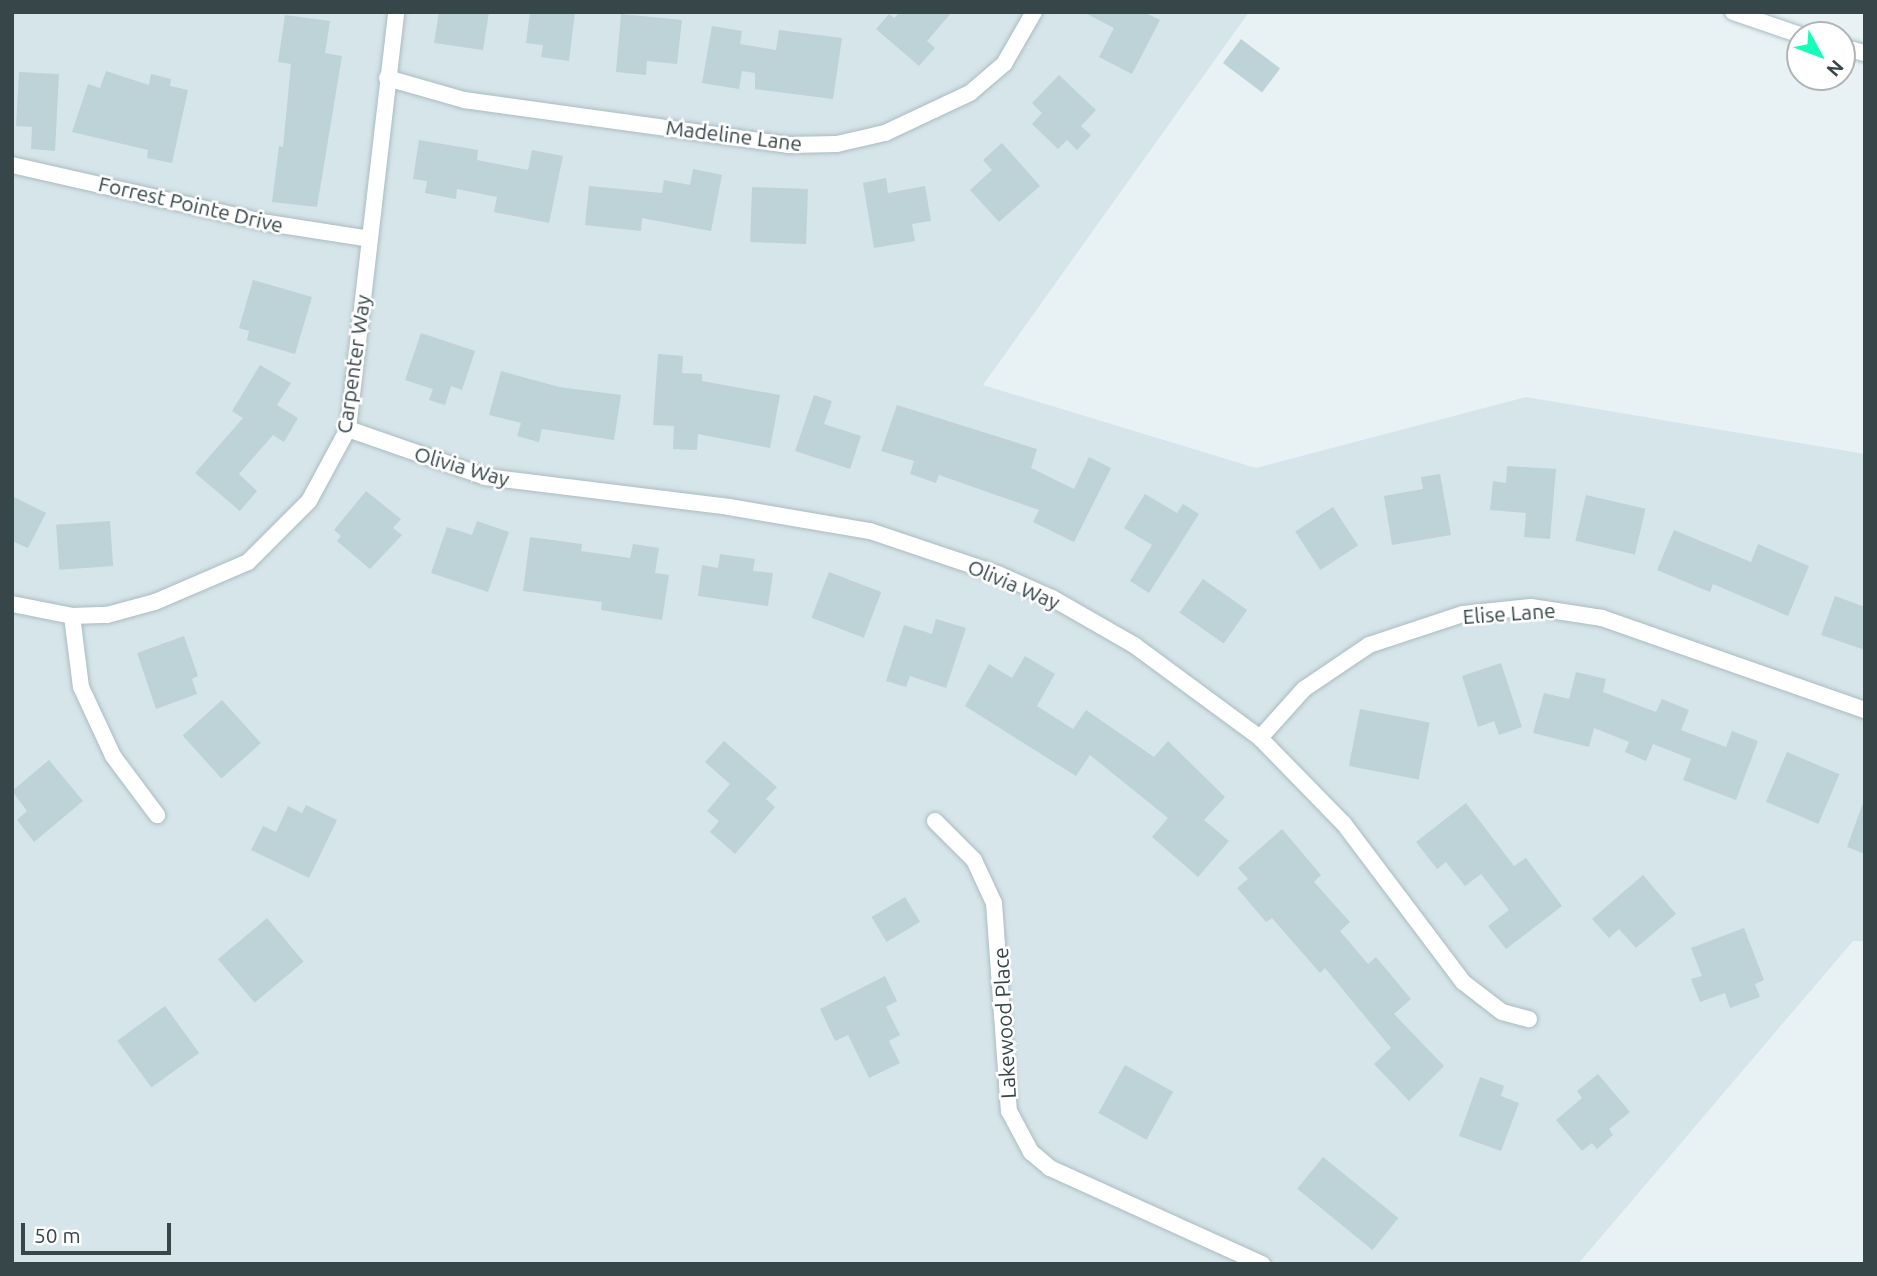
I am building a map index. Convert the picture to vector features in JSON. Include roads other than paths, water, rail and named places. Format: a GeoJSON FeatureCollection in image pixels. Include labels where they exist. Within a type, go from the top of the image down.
{"type":"FeatureCollection","features":[{"type":"Feature","properties":{"kind":"street","name":"Carpenter Way"},"geometry":{"type":"LineString","coordinates":[[12,604],[72,616],[107,615],[155,602],[248,562],[309,501],[348,429],[396,12]]}},
{"type":"Feature","properties":{"kind":"street","name":"Madeline Lane"},"geometry":{"type":"LineString","coordinates":[[387,78],[464,100],[788,145],[837,144],[885,133],[970,93],[1004,64],[1034,12]]}},
{"type":"Feature","properties":{"kind":"street"},"geometry":{"type":"LineString","coordinates":[[1733,12],[1786,30]]}},
{"type":"Feature","properties":{"kind":"street","name":"Forrest Pointe Drive"},"geometry":{"type":"LineString","coordinates":[[12,165],[268,223],[370,239]]}},
{"type":"Feature","properties":{"kind":"street","name":"Olivia Way"},"geometry":{"type":"LineString","coordinates":[[348,429],[486,477],[808,520],[870,531],[944,555],[1025,586],[1102,625],[1260,738],[1344,824],[1464,982],[1502,1012],[1529,1018]]}},
{"type":"Feature","properties":{"kind":"street","name":"Elise Lane"},"geometry":{"type":"LineString","coordinates":[[1260,738],[1304,689],[1369,645],[1463,614],[1531,607],[1602,618],[1865,710]]}},
{"type":"Feature","properties":{"kind":"street"},"geometry":{"type":"LineString","coordinates":[[72,616],[80,687],[113,756],[157,815]]}},
{"type":"Feature","properties":{"kind":"street","name":"Lakewood Place"},"geometry":{"type":"LineString","coordinates":[[935,821],[974,860],[994,903],[1008,1100],[1031,1152],[1050,1168],[1262,1264]]}}]}
